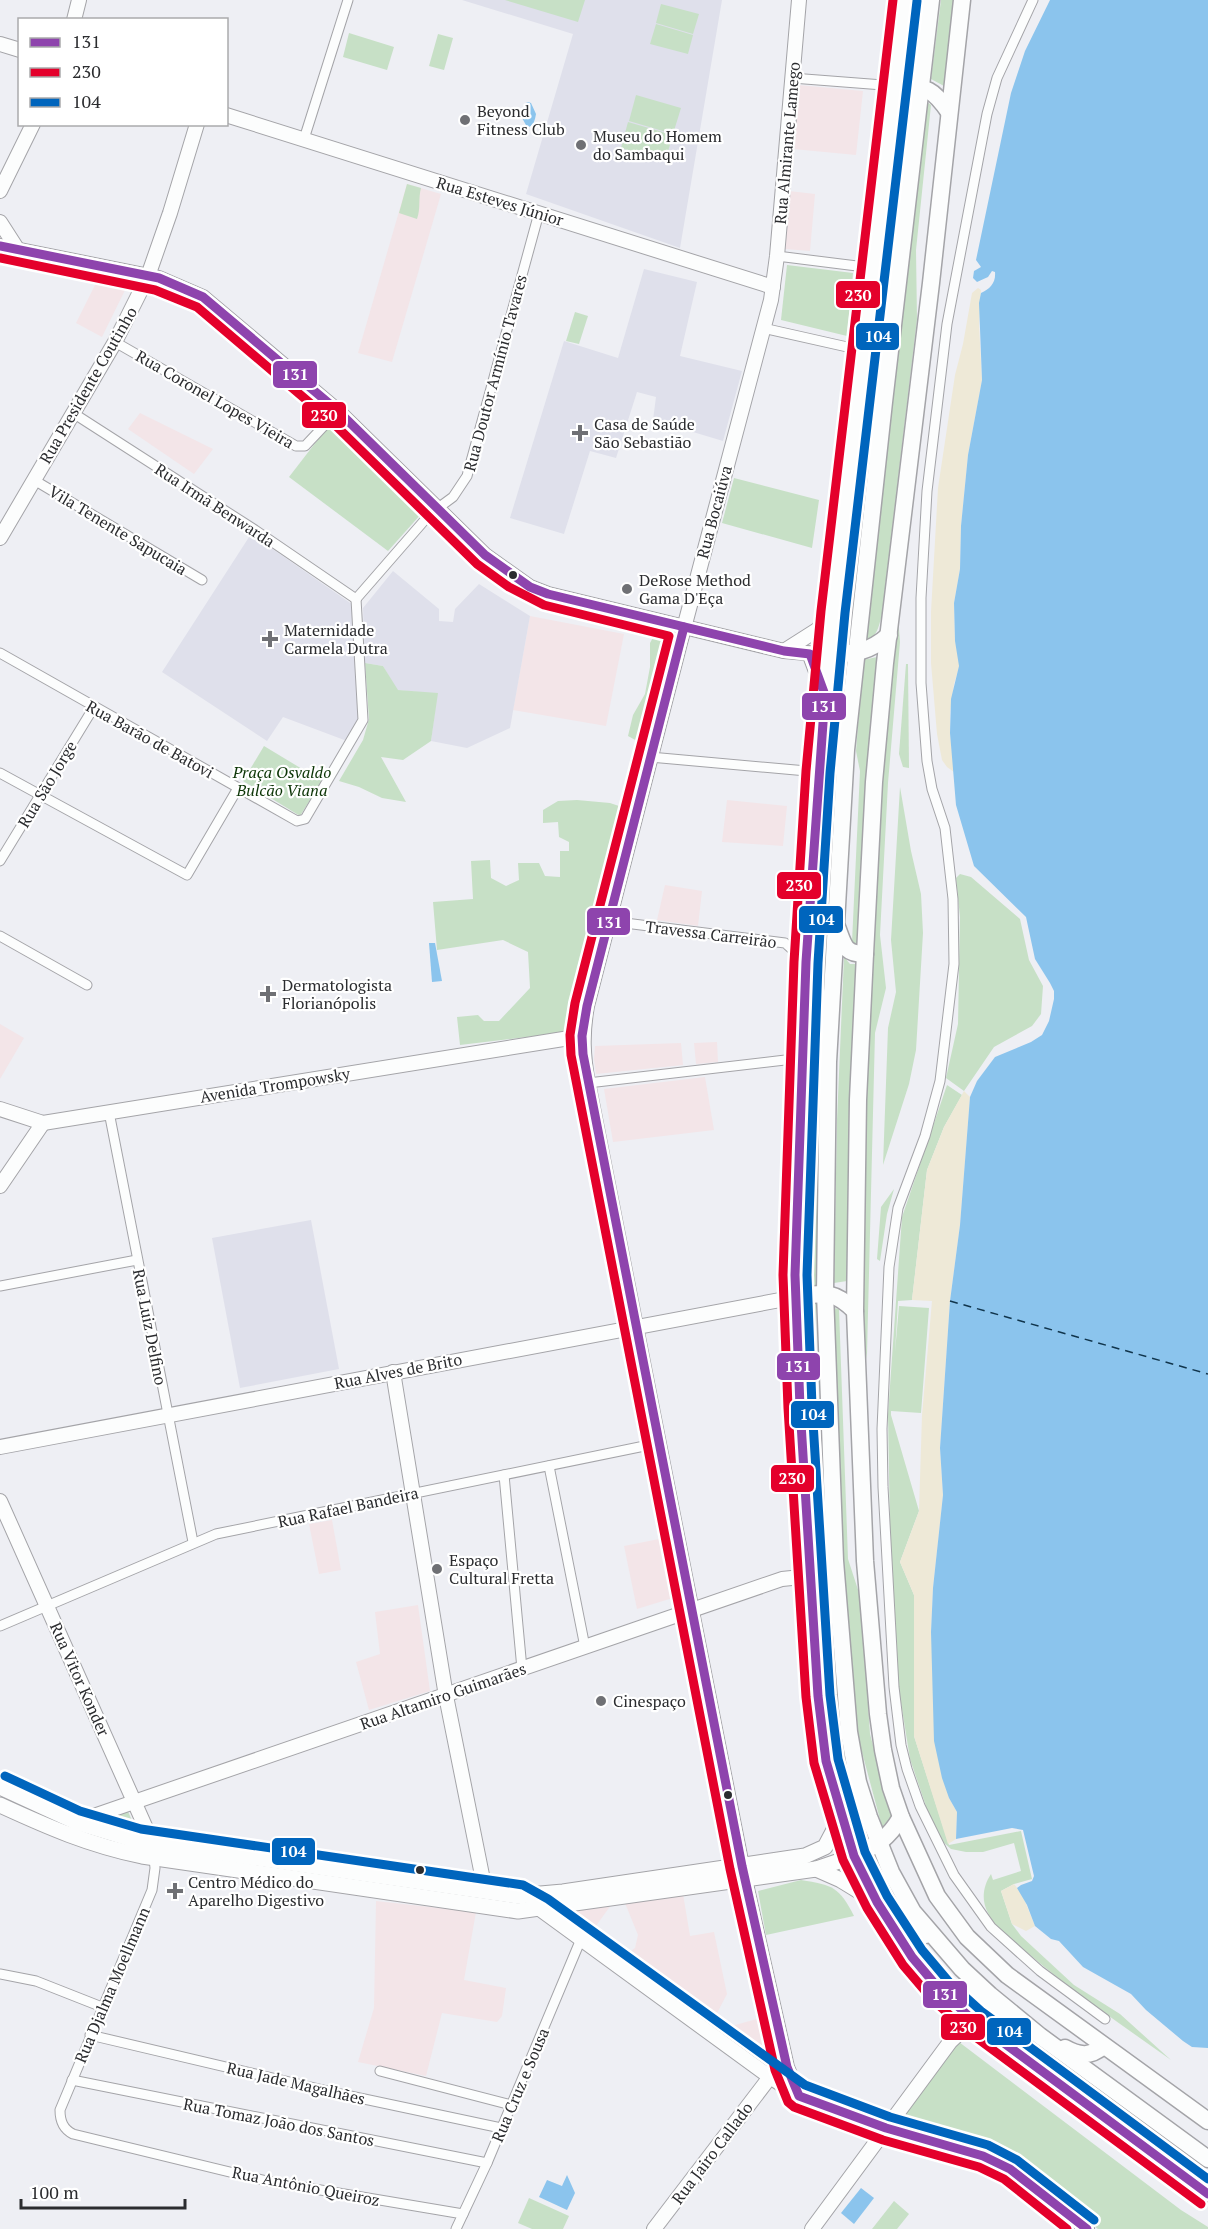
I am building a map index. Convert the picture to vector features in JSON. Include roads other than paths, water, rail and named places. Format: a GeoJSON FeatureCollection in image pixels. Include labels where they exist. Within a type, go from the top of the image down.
{"type":"FeatureCollection","features":[{"type":"Feature","properties":{"kind":"highway"},"geometry":{"type":"LineString","coordinates":[[932,0],[884,402],[846,750],[828,1062],[825,1293],[835,1561],[849,1732],[858,1782],[879,1843],[913,1912],[962,1969],[1040,2036],[1208,2159]]}},
{"type":"Feature","properties":{"kind":"highway"},"geometry":{"type":"LineString","coordinates":[[962,0],[888,634],[874,782],[865,954],[858,1100],[855,1311],[865,1561],[878,1714],[891,1788],[901,1817],[937,1896],[967,1937],[1007,1975],[1208,2121]]}},
{"type":"Feature","properties":{"kind":"highway"},"geometry":{"type":"LineString","coordinates":[[896,86],[931,91],[938,96],[950,112]]}},
{"type":"Feature","properties":{"kind":"highway"},"geometry":{"type":"LineString","coordinates":[[846,502],[884,402]]}},
{"type":"Feature","properties":{"kind":"highway"},"geometry":{"type":"LineString","coordinates":[[828,655],[856,654],[878,644],[888,634]]}},
{"type":"Feature","properties":{"kind":"highway"},"geometry":{"type":"LineString","coordinates":[[825,695],[846,750]]}},
{"type":"Feature","properties":{"kind":"highway"},"geometry":{"type":"LineString","coordinates":[[836,924],[849,952],[865,954]]}},
{"type":"Feature","properties":{"kind":"highway"},"geometry":{"type":"LineString","coordinates":[[806,962],[819,1000],[828,1062]]}},
{"type":"Feature","properties":{"kind":"highway"},"geometry":{"type":"LineString","coordinates":[[796,1297],[825,1293],[838,1296],[855,1311]]}},
{"type":"Feature","properties":{"kind":"highway"},"geometry":{"type":"LineString","coordinates":[[816,1669],[835,1561]]}},
{"type":"Feature","properties":{"kind":"highway"},"geometry":{"type":"LineString","coordinates":[[854,1856],[879,1843],[892,1832],[901,1817]]}},
{"type":"Feature","properties":{"kind":"highway"},"geometry":{"type":"LineString","coordinates":[[877,1902],[941,1945]]}},
{"type":"Feature","properties":{"kind":"highway"},"geometry":{"type":"LineString","coordinates":[[962,1969],[984,2003],[1006,2028],[1096,2110]]}},
{"type":"Feature","properties":{"kind":"highway"},"geometry":{"type":"LineString","coordinates":[[1040,2036],[1073,2053],[1089,2055],[1104,2046]]}},
{"type":"Feature","properties":{"kind":"main road"},"geometry":{"type":"LineString","coordinates":[[74,18],[79,0]]}},
{"type":"Feature","properties":{"kind":"main road","name":"Rua Almirante Lamego"},"geometry":{"type":"LineString","coordinates":[[773,286],[799,0]]}},
{"type":"Feature","properties":{"kind":"main road"},"geometry":{"type":"LineString","coordinates":[[905,0],[828,655],[806,962],[795,1265],[800,1407],[816,1669],[826,1761],[854,1856],[877,1902],[912,1957],[940,1990],[973,2020],[1208,2194]]}},
{"type":"Feature","properties":{"kind":"main road"},"geometry":{"type":"LineString","coordinates":[[0,44],[18,49]]}},
{"type":"Feature","properties":{"kind":"main road","name":"Rua Esteves Júnior"},"geometry":{"type":"LineString","coordinates":[[228,116],[773,286]]}},
{"type":"Feature","properties":{"kind":"main road"},"geometry":{"type":"LineString","coordinates":[[0,190],[32,126]]}},
{"type":"Feature","properties":{"kind":"main road","name":"Rua Presidente Coutinho"},"geometry":{"type":"LineString","coordinates":[[0,538],[115,342],[148,276],[196,126]]}},
{"type":"Feature","properties":{"kind":"main road"},"geometry":{"type":"LineString","coordinates":[[0,222],[18,250]]}},
{"type":"Feature","properties":{"kind":"main road"},"geometry":{"type":"LineString","coordinates":[[0,246],[168,281],[203,297],[338,411],[485,555],[530,587],[548,594],[784,651],[828,655]]}},
{"type":"Feature","properties":{"kind":"main road","name":"Rua Bocaiúva"},"geometry":{"type":"LineString","coordinates":[[773,286],[764,328],[650,757],[587,1006],[582,1036],[588,1083],[743,1872],[787,2067],[799,2096]]}},
{"type":"Feature","properties":{"kind":"main road"},"geometry":{"type":"LineString","coordinates":[[784,651],[818,630],[833,612]]}},
{"type":"Feature","properties":{"kind":"main road"},"geometry":{"type":"LineString","coordinates":[[810,654],[825,695]]}},
{"type":"Feature","properties":{"kind":"main road","name":"Avenida Trompowsky"},"geometry":{"type":"LineString","coordinates":[[43,1123],[582,1036]]}},
{"type":"Feature","properties":{"kind":"main road"},"geometry":{"type":"LineString","coordinates":[[0,1109],[43,1123],[0,1186]]}},
{"type":"Feature","properties":{"kind":"main road","name":"Rua Alves de Brito"},"geometry":{"type":"LineString","coordinates":[[0,1447],[796,1297]]}},
{"type":"Feature","properties":{"kind":"main road"},"geometry":{"type":"LineString","coordinates":[[393,1372],[446,1696],[485,1890]]}},
{"type":"Feature","properties":{"kind":"main road","name":"Rua Vitor Konder"},"geometry":{"type":"LineString","coordinates":[[0,1501],[48,1605],[154,1851]]}},
{"type":"Feature","properties":{"kind":"main road","name":"Rua Altamiro Guimarães"},"geometry":{"type":"LineString","coordinates":[[76,1822],[782,1579],[811,1576]]}},
{"type":"Feature","properties":{"kind":"main road"},"geometry":{"type":"LineString","coordinates":[[0,1787],[76,1822],[154,1851],[511,1910],[541,1909],[743,1872],[806,1856],[825,1847],[842,1815]]}},
{"type":"Feature","properties":{"kind":"main road"},"geometry":{"type":"LineString","coordinates":[[0,1804],[70,1837],[114,1850],[154,1851],[485,1890],[518,1896],[743,1872],[816,1869],[854,1856]]}},
{"type":"Feature","properties":{"kind":"main road"},"geometry":{"type":"LineString","coordinates":[[816,1869],[841,1880],[877,1902]]}},
{"type":"Feature","properties":{"kind":"main road"},"geometry":{"type":"LineString","coordinates":[[518,1896],[541,1909],[799,2096],[886,2128],[983,2156],[1010,2169],[1087,2229]]}},
{"type":"Feature","properties":{"kind":"main road"},"geometry":{"type":"LineString","coordinates":[[812,2229],[950,2042],[973,2020]]}},
{"type":"Feature","properties":{"kind":"main road","name":"Rua Jairo Callado"},"geometry":{"type":"LineString","coordinates":[[654,2229],[770,2077]]}},
{"type":"Feature","properties":{"kind":"main road"},"geometry":{"type":"LineString","coordinates":[[1192,2182],[1208,2203]]}},
{"type":"Feature","properties":{"kind":"street"},"geometry":{"type":"LineString","coordinates":[[304,139],[348,0]]}},
{"type":"Feature","properties":{"kind":"street"},"geometry":{"type":"LineString","coordinates":[[1033,0],[998,78],[987,114],[947,324],[927,491],[921,598],[921,682],[927,761],[932,789],[945,828],[953,899],[954,964],[939,1081],[925,1136],[898,1208],[889,1267],[882,1429],[884,1497],[894,1687],[903,1753],[920,1806],[954,1875],[991,1927],[1040,1971],[1105,2019]]}},
{"type":"Feature","properties":{"kind":"street"},"geometry":{"type":"LineString","coordinates":[[792,78],[896,86]]}},
{"type":"Feature","properties":{"kind":"street","name":"Rua Doutor Armínio Tavares"},"geometry":{"type":"LineString","coordinates":[[356,599],[430,514],[453,497],[467,476],[539,213]]}},
{"type":"Feature","properties":{"kind":"street"},"geometry":{"type":"LineString","coordinates":[[777,256],[873,268]]}},
{"type":"Feature","properties":{"kind":"street"},"geometry":{"type":"LineString","coordinates":[[764,328],[865,351]]}},
{"type":"Feature","properties":{"kind":"street","name":"Rua Coronel Lopes Vieira"},"geometry":{"type":"LineString","coordinates":[[115,342],[296,446],[305,446],[338,411]]}},
{"type":"Feature","properties":{"kind":"street","name":"Rua Irmã Benwarda"},"geometry":{"type":"LineString","coordinates":[[73,413],[255,530],[356,599]]}},
{"type":"Feature","properties":{"kind":"street","name":"Vila Tenente Sapucaia"},"geometry":{"type":"LineString","coordinates":[[34,480],[202,580]]}},
{"type":"Feature","properties":{"kind":"street","name":"Rua Barão de Batovi"},"geometry":{"type":"LineString","coordinates":[[0,653],[238,789],[297,821],[301,821],[305,819],[363,720],[356,599]]}},
{"type":"Feature","properties":{"kind":"street","name":"Rua São Jorge"},"geometry":{"type":"LineString","coordinates":[[0,861],[94,707]]}},
{"type":"Feature","properties":{"kind":"street"},"geometry":{"type":"LineString","coordinates":[[650,757],[818,772]]}},
{"type":"Feature","properties":{"kind":"street"},"geometry":{"type":"LineString","coordinates":[[0,773],[187,876],[238,789]]}},
{"type":"Feature","properties":{"kind":"street","name":"Travessa Carreirão"},"geometry":{"type":"LineString","coordinates":[[609,921],[785,943],[806,962]]}},
{"type":"Feature","properties":{"kind":"street"},"geometry":{"type":"LineString","coordinates":[[0,936],[87,985]]}},
{"type":"Feature","properties":{"kind":"street"},"geometry":{"type":"LineString","coordinates":[[588,1083],[802,1058]]}},
{"type":"Feature","properties":{"kind":"street","name":"Rua Luiz Delfino"},"geometry":{"type":"LineString","coordinates":[[109,1112],[193,1542]]}},
{"type":"Feature","properties":{"kind":"street"},"geometry":{"type":"LineString","coordinates":[[0,1286],[137,1260]]}},
{"type":"Feature","properties":{"kind":"street","name":"Rua Rafael Bandeira"},"geometry":{"type":"LineString","coordinates":[[0,1626],[216,1534],[659,1443]]}},
{"type":"Feature","properties":{"kind":"street"},"geometry":{"type":"LineString","coordinates":[[549,1466],[585,1647]]}},
{"type":"Feature","properties":{"kind":"street"},"geometry":{"type":"LineString","coordinates":[[504,1475],[522,1669]]}},
{"type":"Feature","properties":{"kind":"street","name":"Rua Djalma Moellmann"},"geometry":{"type":"LineString","coordinates":[[60,2110],[152,1890],[155,1868],[154,1851]]}},
{"type":"Feature","properties":{"kind":"street","name":"Rua Cruz e Sousa"},"geometry":{"type":"LineString","coordinates":[[456,2229],[512,2105],[581,1939]]}},
{"type":"Feature","properties":{"kind":"street"},"geometry":{"type":"LineString","coordinates":[[0,1974],[36,1981],[102,2007]]}},
{"type":"Feature","properties":{"kind":"street","name":"Rua Jade Magalhães"},"geometry":{"type":"LineString","coordinates":[[90,2035],[336,2093],[501,2128]]}},
{"type":"Feature","properties":{"kind":"street"},"geometry":{"type":"LineString","coordinates":[[380,2071],[512,2105]]}},
{"type":"Feature","properties":{"kind":"street","name":"Rua Tomaz João dos Santos"},"geometry":{"type":"LineString","coordinates":[[72,2080],[487,2163]]}},
{"type":"Feature","properties":{"kind":"street","name":"Rua Antônio Queiroz"},"geometry":{"type":"LineString","coordinates":[[60,2110],[60,2120],[64,2127],[73,2134],[267,2181],[463,2214]]}},
{"type":"Feature","properties":{"kind":"water"},"geometry":{"type":"Polygon","coordinates":[[[1050,0],[1208,0],[1208,2048],[1192,2047],[1183,2041],[1146,2010],[1131,1994],[1083,1967],[1059,1941],[1051,1939],[1035,1926],[1017,1888],[1032,1881],[1034,1876],[1023,1830],[1012,1828],[956,1839],[957,1812],[942,1778],[934,1741],[931,1632],[933,1588],[943,1495],[940,1448],[950,1301],[960,1225],[970,1097],[977,1081],[995,1057],[1042,1035],[1049,1021],[1054,999],[1054,991],[1035,959],[1026,917],[974,866],[956,805],[950,733],[951,699],[959,666],[955,641],[954,603],[960,569],[961,526],[968,455],[982,380],[979,303],[981,293],[993,282],[995,272],[992,271],[988,277],[977,282],[973,278],[974,271],[981,267],[976,260],[1011,93],[1025,51],[1050,0]]]}},
{"type":"Feature","properties":{"kind":"water"},"geometry":{"type":"Polygon","coordinates":[[[528,102],[531,103],[536,114],[533,124],[527,127],[521,116],[528,102]]]}},
{"type":"Feature","properties":{"kind":"water"},"geometry":{"type":"Polygon","coordinates":[[[429,943],[435,943],[442,981],[432,982],[429,943]]]}},
{"type":"Feature","properties":{"kind":"water"},"geometry":{"type":"Polygon","coordinates":[[[567,2175],[575,2193],[567,2210],[539,2197],[547,2180],[562,2186],[567,2175]]]}},
{"type":"Feature","properties":{"kind":"water"},"geometry":{"type":"Polygon","coordinates":[[[861,2188],[874,2198],[854,2224],[841,2213],[861,2188]]]}},
{"type":"Feature","properties":{"kind":"place","name":"Beyond Fitness Club"},"geometry":{"type":"Point","coordinates":[465,120]}},
{"type":"Feature","properties":{"kind":"place","name":"Museu do Homem do Sambaqui"},"geometry":{"type":"Point","coordinates":[581,145]}},
{"type":"Feature","properties":{"kind":"place","name":"Casa de Saúde São Sebastião"},"geometry":{"type":"Point","coordinates":[580,433]}},
{"type":"Feature","properties":{"kind":"place","name":"DeRose Method Gama D'Eça"},"geometry":{"type":"Point","coordinates":[627,589]}},
{"type":"Feature","properties":{"kind":"place","name":"Maternidade Carmela Dutra"},"geometry":{"type":"Point","coordinates":[270,639]}},
{"type":"Feature","properties":{"kind":"place","name":"Dermatologista Florianópolis"},"geometry":{"type":"Point","coordinates":[268,994]}},
{"type":"Feature","properties":{"kind":"place","name":"Espaço Cultural Fretta"},"geometry":{"type":"Point","coordinates":[437,1569]}},
{"type":"Feature","properties":{"kind":"place","name":"Cinespaço"},"geometry":{"type":"Point","coordinates":[601,1701]}},
{"type":"Feature","properties":{"kind":"place","name":"Centro Médico do Aparelho Digestivo"},"geometry":{"type":"Point","coordinates":[175,1891]}},
{"type":"Feature","properties":{"kind":"park label","name":"Praça Osvaldo Bulcão Viana"},"geometry":{"type":"Point","coordinates":[282,781]}}]}
